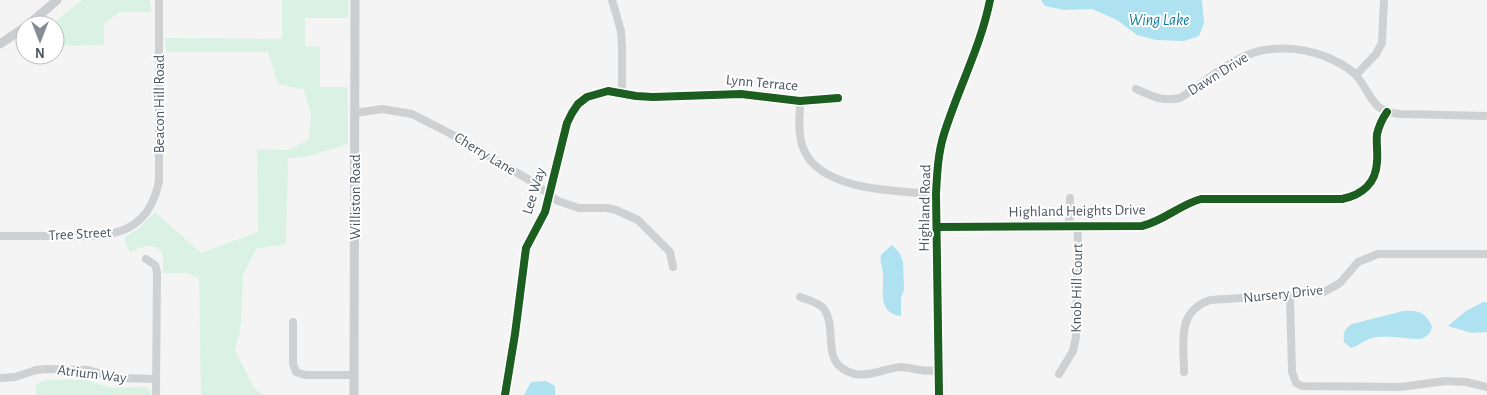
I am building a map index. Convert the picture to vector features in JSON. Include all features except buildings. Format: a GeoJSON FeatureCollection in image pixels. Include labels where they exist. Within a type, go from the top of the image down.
{"type":"FeatureCollection","features":[{"type":"Feature","properties":{"kind":"main road"},"geometry":{"type":"LineString","coordinates":[[39,15],[57,0]]}},
{"type":"Feature","properties":{"kind":"main road","name":"Williston Road"},"geometry":{"type":"LineString","coordinates":[[354,395],[355,0]]}},
{"type":"Feature","properties":{"kind":"main road"},"geometry":{"type":"LineString","coordinates":[[0,44],[15,34]]}},
{"type":"Feature","properties":{"kind":"street","name":"Beacon Hill Road"},"geometry":{"type":"LineString","coordinates":[[150,207],[158,182],[159,0]]}},
{"type":"Feature","properties":{"kind":"street"},"geometry":{"type":"LineString","coordinates":[[612,0],[621,31],[622,94]]}},
{"type":"Feature","properties":{"kind":"street","name":"Highland Road"},"geometry":{"type":"LineString","coordinates":[[940,395],[937,171],[944,134],[990,0]]}},
{"type":"Feature","properties":{"kind":"street"},"geometry":{"type":"LineString","coordinates":[[1356,75],[1380,49],[1382,43],[1384,0]]}},
{"type":"Feature","properties":{"kind":"street","name":"Dawn Drive"},"geometry":{"type":"LineString","coordinates":[[1136,89],[1161,100],[1180,98],[1244,56],[1265,50],[1297,49],[1337,62],[1356,75],[1375,104],[1387,112]]}},
{"type":"Feature","properties":{"kind":"street","name":"Lee Way"},"geometry":{"type":"LineString","coordinates":[[505,395],[516,334],[526,248],[545,212],[567,123],[578,104],[587,97],[597,93],[608,91],[653,97]]}},
{"type":"Feature","properties":{"kind":"street","name":"Lynn Terrace"},"geometry":{"type":"LineString","coordinates":[[653,97],[741,94],[800,101],[838,98]]}},
{"type":"Feature","properties":{"kind":"street"},"geometry":{"type":"LineString","coordinates":[[800,101],[801,142],[808,159],[821,171],[840,180],[874,188],[936,194]]}},
{"type":"Feature","properties":{"kind":"street","name":"Cherry Lane"},"geometry":{"type":"LineString","coordinates":[[355,113],[382,109],[397,110],[419,117],[531,181],[558,201],[570,206],[616,210],[638,220],[670,252],[673,267]]}},
{"type":"Feature","properties":{"kind":"street"},"geometry":{"type":"LineString","coordinates":[[1387,112],[1487,116]]}},
{"type":"Feature","properties":{"kind":"street","name":"Highland Heights Drive"},"geometry":{"type":"LineString","coordinates":[[937,227],[1131,227],[1153,224],[1180,206],[1201,199],[1342,199],[1351,197],[1367,188],[1372,180],[1377,163],[1377,136],[1382,119],[1387,112]]}},
{"type":"Feature","properties":{"kind":"street","name":"Knob Hill Court"},"geometry":{"type":"LineString","coordinates":[[1059,374],[1073,351],[1076,337],[1074,227],[1070,198]]}},
{"type":"Feature","properties":{"kind":"street","name":"Tree Street"},"geometry":{"type":"LineString","coordinates":[[0,236],[80,236],[122,232],[141,218],[150,207]]}},
{"type":"Feature","properties":{"kind":"street","name":"Nursery Drive"},"geometry":{"type":"LineString","coordinates":[[1184,372],[1185,322],[1194,308],[1210,300],[1290,296],[1324,292],[1340,283],[1358,262],[1378,254],[1487,254]]}},
{"type":"Feature","properties":{"kind":"street"},"geometry":{"type":"LineString","coordinates":[[146,259],[154,265],[157,272],[156,395]]}},
{"type":"Feature","properties":{"kind":"street"},"geometry":{"type":"LineString","coordinates":[[1290,296],[1292,372],[1296,383],[1302,386],[1401,387],[1445,381],[1466,382],[1487,387]]}},
{"type":"Feature","properties":{"kind":"street"},"geometry":{"type":"LineString","coordinates":[[800,297],[818,304],[824,309],[828,321],[833,359],[844,369],[862,375],[905,367],[922,371],[939,370]]}},
{"type":"Feature","properties":{"kind":"street"},"geometry":{"type":"LineString","coordinates":[[293,322],[293,364],[296,372],[305,375],[354,375]]}},
{"type":"Feature","properties":{"kind":"street","name":"Atrium Way"},"geometry":{"type":"LineString","coordinates":[[0,378],[15,377],[36,370],[46,369],[88,370],[117,378],[156,379]]}},
{"type":"Feature","properties":{"kind":"green space"},"geometry":{"type":"Polygon","coordinates":[[[82,0],[150,0],[151,12],[120,12],[104,24],[104,45],[65,46],[65,15],[63,15],[82,0]]]}},
{"type":"Feature","properties":{"kind":"green space"},"geometry":{"type":"Polygon","coordinates":[[[282,0],[349,0],[348,18],[305,18],[305,46],[320,47],[320,87],[348,87],[348,144],[306,157],[288,158],[286,244],[256,249],[243,275],[241,324],[235,351],[255,389],[263,395],[201,395],[199,278],[187,273],[163,273],[163,257],[157,248],[148,246],[138,248],[130,253],[124,238],[139,228],[155,212],[201,253],[258,232],[257,149],[289,150],[309,139],[311,113],[304,90],[278,84],[268,52],[166,52],[165,38],[282,39],[282,0]]]}},
{"type":"Feature","properties":{"kind":"green space"},"geometry":{"type":"Polygon","coordinates":[[[45,380],[86,380],[111,388],[146,387],[151,391],[151,395],[36,395],[36,384],[45,380]]]}},
{"type":"Feature","properties":{"kind":"water","name":"Wing Lake"},"geometry":{"type":"Polygon","coordinates":[[[1041,0],[1202,0],[1204,23],[1199,36],[1184,41],[1156,40],[1137,35],[1117,20],[1092,9],[1064,10],[1045,6],[1041,0]]]}},
{"type":"Feature","properties":{"kind":"water"},"geometry":{"type":"Polygon","coordinates":[[[892,245],[899,252],[903,261],[904,290],[901,297],[901,316],[888,311],[883,300],[881,255],[892,245]]]}},
{"type":"Feature","properties":{"kind":"water"},"geometry":{"type":"Polygon","coordinates":[[[1483,302],[1487,302],[1487,332],[1472,333],[1448,326],[1466,311],[1483,302]]]}},
{"type":"Feature","properties":{"kind":"water"},"geometry":{"type":"Polygon","coordinates":[[[1403,311],[1414,311],[1424,315],[1432,326],[1431,331],[1421,339],[1376,337],[1351,348],[1344,342],[1345,332],[1352,324],[1403,311]]]}},
{"type":"Feature","properties":{"kind":"water"},"geometry":{"type":"Polygon","coordinates":[[[546,381],[555,386],[555,395],[524,395],[531,382],[546,381]]]}},
{"type":"Feature","properties":{"kind":"cycle path"},"geometry":{"type":"LineString","coordinates":[[939,395],[937,171],[944,134],[981,34],[990,0]]}},
{"type":"Feature","properties":{"kind":"cycle path"},"geometry":{"type":"LineString","coordinates":[[505,395],[526,248],[545,212],[567,123],[578,104],[587,97],[608,91],[653,97],[741,94],[800,101],[838,98]]}},
{"type":"Feature","properties":{"kind":"cycle path"},"geometry":{"type":"LineString","coordinates":[[937,227],[1142,226],[1157,221],[1201,199],[1342,199],[1362,191],[1371,182],[1377,162],[1377,134],[1387,112]]}}]}
